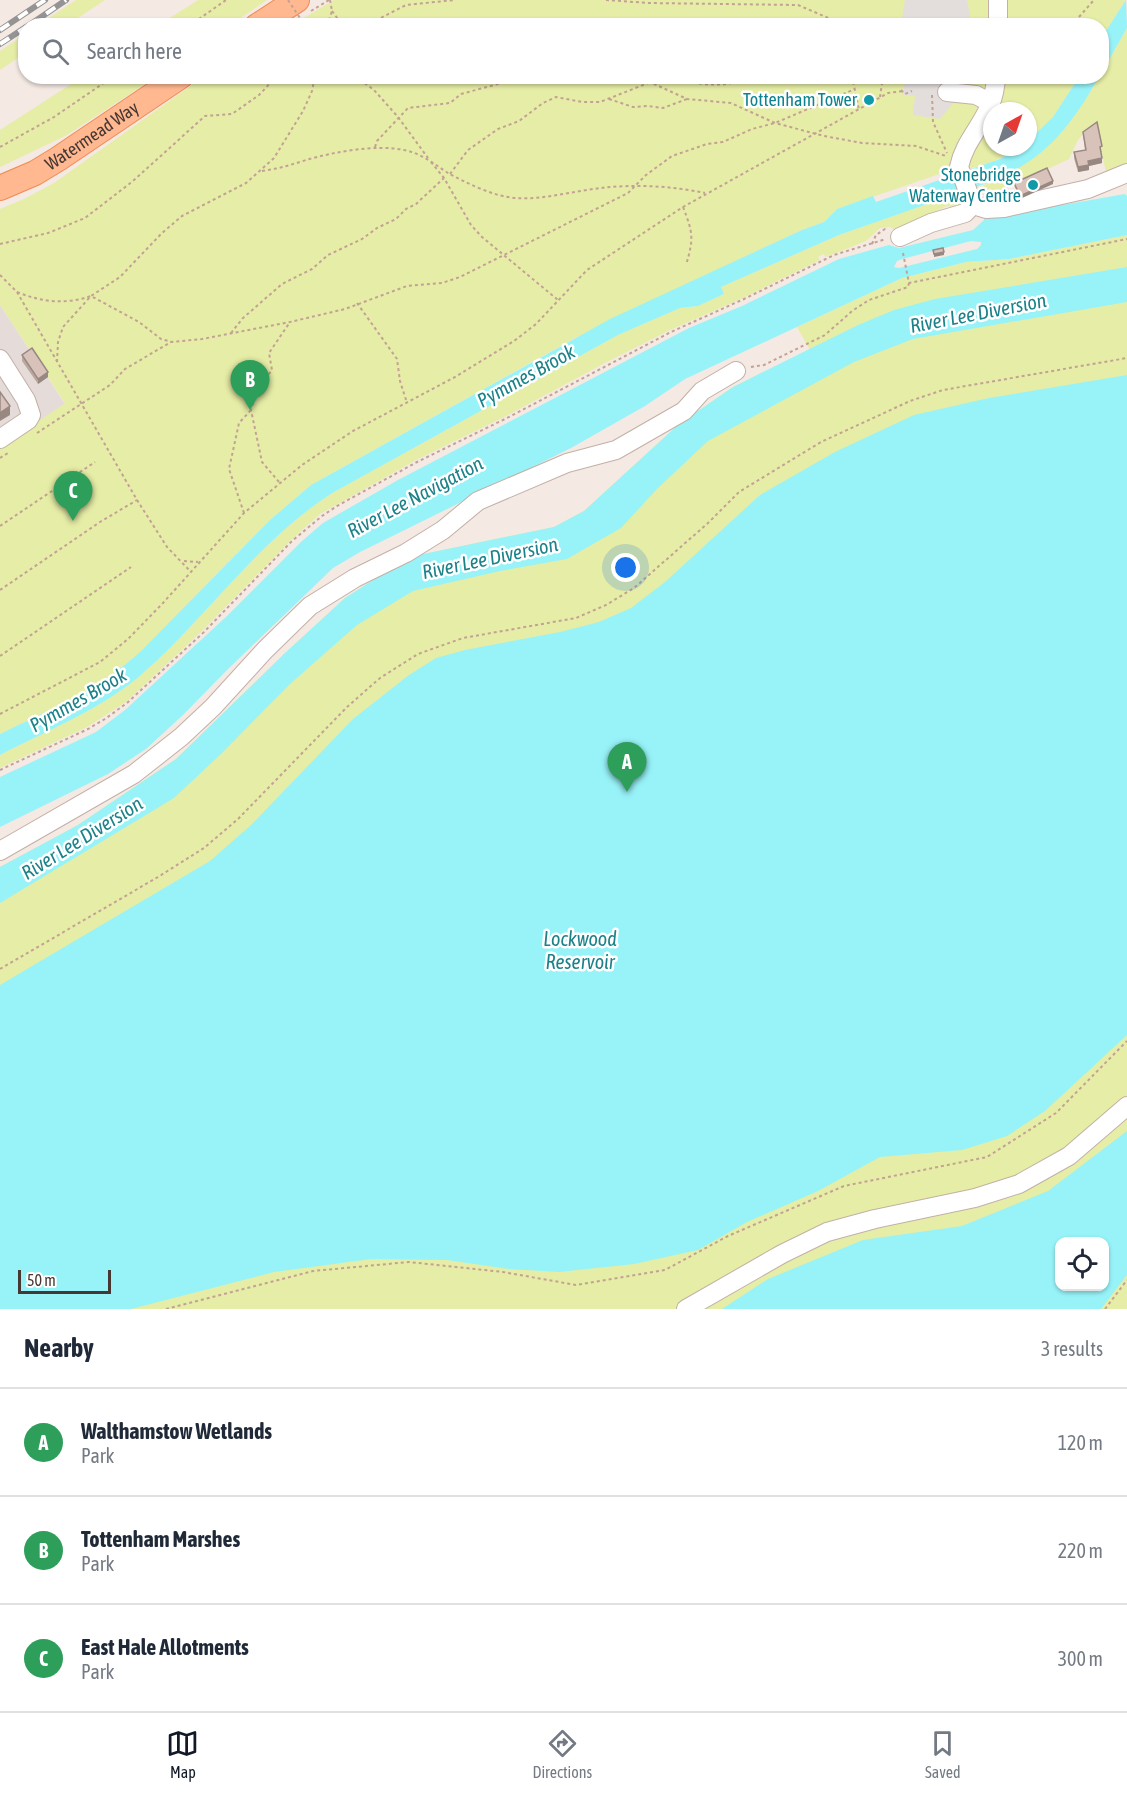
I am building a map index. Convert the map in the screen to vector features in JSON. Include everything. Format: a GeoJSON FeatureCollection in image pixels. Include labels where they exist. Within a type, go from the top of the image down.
{"type":"FeatureCollection","features":[{"type":"Feature","properties":{"kind":"main road"},"geometry":{"type":"LineString","coordinates":[[280,18],[303,10]]}},
{"type":"Feature","properties":{"kind":"main road","name":"Watermead Way"},"geometry":{"type":"LineString","coordinates":[[0,188],[35,173],[58,159],[169,84]]}},
{"type":"Feature","properties":{"kind":"lane"},"geometry":{"type":"LineString","coordinates":[[998,0],[998,18]]}},
{"type":"Feature","properties":{"kind":"lane"},"geometry":{"type":"LineString","coordinates":[[991,102],[999,84]]}},
{"type":"Feature","properties":{"kind":"lane"},"geometry":{"type":"LineString","coordinates":[[940,88],[976,95],[989,102]]}},
{"type":"Feature","properties":{"kind":"lane"},"geometry":{"type":"LineString","coordinates":[[983,122],[959,167],[971,198],[986,209],[1004,208],[1088,189],[1127,173]]}},
{"type":"Feature","properties":{"kind":"lane"},"geometry":{"type":"LineString","coordinates":[[897,235],[965,213],[971,198]]}},
{"type":"Feature","properties":{"kind":"lane"},"geometry":{"type":"LineString","coordinates":[[0,359],[26,400],[31,415],[4,445]]}},
{"type":"Feature","properties":{"kind":"lane"},"geometry":{"type":"LineString","coordinates":[[0,851],[134,774],[162,752],[213,707],[265,650],[310,606],[356,578],[416,547],[443,530],[478,501],[567,463],[616,450],[684,411],[702,391],[736,371]]}},
{"type":"Feature","properties":{"kind":"lane"},"geometry":{"type":"LineString","coordinates":[[686,1309],[782,1254],[827,1232],[875,1219],[975,1198],[1019,1184],[1069,1156],[1127,1106]]}},
{"type":"Feature","properties":{"kind":"path"},"geometry":{"type":"LineString","coordinates":[[200,18],[226,0]]}},
{"type":"Feature","properties":{"kind":"path"},"geometry":{"type":"LineString","coordinates":[[288,0],[303,10],[330,0],[332,11],[337,18]]}},
{"type":"Feature","properties":{"kind":"path"},"geometry":{"type":"LineString","coordinates":[[381,18],[406,5],[454,0]]}},
{"type":"Feature","properties":{"kind":"path"},"geometry":{"type":"LineString","coordinates":[[606,0],[649,3],[798,5],[828,18]]}},
{"type":"Feature","properties":{"kind":"path"},"geometry":{"type":"LineString","coordinates":[[1078,18],[1094,0]]}},
{"type":"Feature","properties":{"kind":"path"},"geometry":{"type":"LineString","coordinates":[[330,18],[332,11]]}},
{"type":"Feature","properties":{"kind":"path"},"geometry":{"type":"LineString","coordinates":[[0,147],[47,122],[102,84]]}},
{"type":"Feature","properties":{"kind":"path"},"geometry":{"type":"LineString","coordinates":[[0,244],[48,233],[85,218],[133,181],[205,116],[232,114],[259,95],[269,84]]}},
{"type":"Feature","properties":{"kind":"path"},"geometry":{"type":"LineString","coordinates":[[17,292],[31,298],[53,302],[77,301],[91,296],[120,277],[162,233],[182,216],[246,183],[262,171],[292,131],[309,98],[313,84]]}},
{"type":"Feature","properties":{"kind":"path"},"geometry":{"type":"LineString","coordinates":[[366,84],[398,117],[444,178],[471,225],[482,237],[558,300]]}},
{"type":"Feature","properties":{"kind":"path"},"geometry":{"type":"LineString","coordinates":[[375,147],[398,117],[408,108],[450,103],[461,94],[498,84]]}},
{"type":"Feature","properties":{"kind":"path"},"geometry":{"type":"LineString","coordinates":[[450,174],[468,150],[498,129],[519,121],[556,97],[582,102],[600,102],[645,84]]}},
{"type":"Feature","properties":{"kind":"path"},"geometry":{"type":"LineString","coordinates":[[654,84],[687,99],[731,103],[775,123],[815,134],[862,143],[916,146],[950,158],[933,122],[940,88],[933,84]]}},
{"type":"Feature","properties":{"kind":"path"},"geometry":{"type":"LineString","coordinates":[[854,84],[859,110]]}},
{"type":"Feature","properties":{"kind":"path"},"geometry":{"type":"LineString","coordinates":[[880,98],[882,84]]}},
{"type":"Feature","properties":{"kind":"path"},"geometry":{"type":"LineString","coordinates":[[91,296],[139,322],[161,339],[172,342],[202,339],[290,322],[345,309],[407,286],[442,283],[460,277],[628,193],[646,175],[672,156],[707,144],[723,142],[752,129],[775,123],[855,89]]}},
{"type":"Feature","properties":{"kind":"path"},"geometry":{"type":"LineString","coordinates":[[0,714],[100,662],[135,633],[244,513],[279,482],[341,439],[474,366],[514,341],[536,324],[594,265],[683,207],[888,93],[902,91],[905,94],[912,91]]}},
{"type":"Feature","properties":{"kind":"path"},"geometry":{"type":"LineString","coordinates":[[608,99],[633,107],[663,108],[687,99]]}},
{"type":"Feature","properties":{"kind":"path"},"geometry":{"type":"LineString","coordinates":[[262,171],[322,156],[375,147],[406,150],[496,195],[512,198],[526,199],[602,188],[635,186],[707,194]]}},
{"type":"Feature","properties":{"kind":"path"},"geometry":{"type":"LineString","coordinates":[[231,333],[243,318],[282,284],[312,268],[328,255],[396,219],[406,208],[416,204],[444,178]]}},
{"type":"Feature","properties":{"kind":"path"},"geometry":{"type":"LineString","coordinates":[[683,207],[692,232],[692,246],[686,265]]}},
{"type":"Feature","properties":{"kind":"path"},"geometry":{"type":"LineString","coordinates":[[872,244],[876,235],[882,230],[897,235]]}},
{"type":"Feature","properties":{"kind":"path"},"geometry":{"type":"LineString","coordinates":[[909,283],[1127,239]]}},
{"type":"Feature","properties":{"kind":"path"},"geometry":{"type":"LineString","coordinates":[[0,770],[88,729],[127,703],[204,632],[292,541],[337,506],[417,462],[507,418],[671,332],[834,255],[882,240]]}},
{"type":"Feature","properties":{"kind":"path"},"geometry":{"type":"LineString","coordinates":[[736,371],[764,365],[825,336],[857,307],[876,296],[908,287],[904,259]]}},
{"type":"Feature","properties":{"kind":"path"},"geometry":{"type":"LineString","coordinates":[[0,275],[17,292],[137,500],[167,547],[191,572]]}},
{"type":"Feature","properties":{"kind":"path"},"geometry":{"type":"LineString","coordinates":[[57,362],[58,342],[63,327],[91,296]]}},
{"type":"Feature","properties":{"kind":"path"},"geometry":{"type":"LineString","coordinates":[[357,303],[397,359],[400,381],[407,403]]}},
{"type":"Feature","properties":{"kind":"path"},"geometry":{"type":"LineString","coordinates":[[244,513],[230,469],[239,423],[251,410],[257,389],[272,370],[269,353],[290,322]]}},
{"type":"Feature","properties":{"kind":"path"},"geometry":{"type":"LineString","coordinates":[[36,434],[110,385],[125,369],[172,342]]}},
{"type":"Feature","properties":{"kind":"path"},"geometry":{"type":"LineString","coordinates":[[0,969],[158,878],[204,848],[246,811],[347,707],[380,678],[418,654],[463,638],[576,618],[606,605],[634,588],[708,524],[739,492],[821,442],[910,401],[943,390],[1127,358]]}},
{"type":"Feature","properties":{"kind":"path"},"geometry":{"type":"LineString","coordinates":[[251,410],[262,462],[279,482]]}},
{"type":"Feature","properties":{"kind":"path"},"geometry":{"type":"LineString","coordinates":[[0,459],[4,445]]}},
{"type":"Feature","properties":{"kind":"path"},"geometry":{"type":"LineString","coordinates":[[0,526],[95,462]]}},
{"type":"Feature","properties":{"kind":"path"},"geometry":{"type":"LineString","coordinates":[[0,590],[100,522],[137,500]]}},
{"type":"Feature","properties":{"kind":"path"},"geometry":{"type":"LineString","coordinates":[[181,561],[199,562]]}},
{"type":"Feature","properties":{"kind":"path"},"geometry":{"type":"LineString","coordinates":[[0,656],[131,567]]}},
{"type":"Feature","properties":{"kind":"path"},"geometry":{"type":"LineString","coordinates":[[166,1309],[313,1271],[409,1262],[503,1272],[576,1285],[665,1270],[728,1236],[844,1186],[987,1156],[1056,1113],[1127,1041]]}},
{"type":"Feature","properties":{"kind":"path"},"geometry":{"type":"LineString","coordinates":[[1105,1309],[1127,1280]]}},
{"type":"Feature","properties":{"kind":"shaded area"},"geometry":{"type":"Polygon","coordinates":[[[905,0],[967,0],[970,14],[970,18],[902,18],[905,0]]]}},
{"type":"Feature","properties":{"kind":"shaded area"},"geometry":{"type":"Polygon","coordinates":[[[904,84],[963,84],[962,101],[953,103],[940,119],[913,115],[915,96],[903,95],[904,84]]]}},
{"type":"Feature","properties":{"kind":"shaded area"},"geometry":{"type":"Polygon","coordinates":[[[0,305],[65,404],[0,448],[0,305]]]}},
{"type":"Feature","properties":{"kind":"green space"},"geometry":{"type":"Polygon","coordinates":[[[76,0],[105,0],[78,18],[49,18],[76,0]]]}},
{"type":"Feature","properties":{"kind":"green space"},"geometry":{"type":"Polygon","coordinates":[[[198,0],[267,0],[240,18],[170,18],[198,0]]]}},
{"type":"Feature","properties":{"kind":"green space"},"geometry":{"type":"Polygon","coordinates":[[[334,0],[1126,0],[1109,26],[1109,18],[303,18],[334,0]]]}},
{"type":"Feature","properties":{"kind":"green space"},"geometry":{"type":"Polygon","coordinates":[[[1127,28],[1127,169],[1107,178],[1096,123],[1091,125],[1078,140],[1069,159],[985,196],[976,189],[1037,156],[1074,117],[1095,84],[1109,84],[1109,60],[1127,28]]]}},
{"type":"Feature","properties":{"kind":"green space"},"geometry":{"type":"Polygon","coordinates":[[[18,39],[18,58],[0,70],[0,51],[18,39]]]}},
{"type":"Feature","properties":{"kind":"green space"},"geometry":{"type":"Polygon","coordinates":[[[71,84],[145,84],[67,135],[0,167],[0,130],[71,84]]]}},
{"type":"Feature","properties":{"kind":"green space"},"geometry":{"type":"Polygon","coordinates":[[[193,84],[1074,84],[1053,117],[1037,132],[1037,102],[983,102],[983,156],[1004,156],[987,164],[951,170],[837,209],[824,222],[802,230],[575,338],[311,485],[270,520],[141,651],[109,677],[74,698],[0,734],[0,448],[65,403],[0,305],[0,209],[54,183],[193,84]]]}},
{"type":"Feature","properties":{"kind":"green space"},"geometry":{"type":"Polygon","coordinates":[[[958,193],[964,206],[954,209],[947,206],[897,230],[889,227],[880,228],[866,241],[826,257],[823,254],[818,257],[820,260],[603,364],[506,416],[416,460],[320,514],[291,540],[203,630],[126,702],[87,727],[0,768],[0,755],[110,698],[142,674],[282,532],[334,492],[618,335],[680,308],[698,306],[724,294],[721,287],[839,235],[958,193]]]}},
{"type":"Feature","properties":{"kind":"green space","name":"Lockwood Reservoir"},"geometry":{"type":"Polygon","coordinates":[[[1127,235],[1127,1309],[0,1309],[0,867],[78,825],[176,759],[345,598],[409,557],[554,527],[584,511],[679,424],[733,387],[810,350],[797,327],[902,278],[966,262],[1009,259],[1127,235]]]}},
{"type":"Feature","properties":{"kind":"water"},"geometry":{"type":"Polygon","coordinates":[[[1126,0],[1127,28],[1109,60],[1109,26],[1126,0]]]}},
{"type":"Feature","properties":{"kind":"water"},"geometry":{"type":"Polygon","coordinates":[[[1074,84],[1095,84],[1067,126],[1037,156],[1037,132],[1053,117],[1074,84]]]}},
{"type":"Feature","properties":{"kind":"water","name":"Pymmes Brook"},"geometry":{"type":"Polygon","coordinates":[[[1005,156],[1037,156],[993,181],[839,235],[721,287],[724,294],[698,306],[680,308],[618,335],[334,492],[282,532],[166,651],[126,687],[74,718],[0,755],[0,734],[74,698],[109,677],[141,651],[270,520],[311,485],[610,319],[824,222],[837,209],[873,196],[876,202],[1005,156]]]}},
{"type":"Feature","properties":{"kind":"water","name":"River Lee Navigation"},"geometry":{"type":"Polygon","coordinates":[[[1125,194],[1127,196],[1127,235],[1009,259],[966,262],[902,278],[685,379],[645,406],[571,448],[360,552],[333,568],[146,749],[108,774],[0,827],[0,777],[96,732],[125,710],[323,523],[398,480],[689,328],[742,306],[839,259],[889,245],[899,248],[973,230],[984,220],[984,215],[1045,208],[1125,194]],[[971,241],[902,259],[897,261],[894,267],[899,268],[977,249],[981,242],[971,241]]]}},
{"type":"Feature","properties":{"kind":"water","name":"River Lee Diversion"},"geometry":{"type":"Polygon","coordinates":[[[1127,267],[1127,302],[913,339],[854,362],[708,441],[657,489],[621,528],[567,559],[500,571],[413,591],[357,625],[290,684],[174,798],[0,903],[0,867],[78,825],[176,759],[345,598],[409,557],[554,527],[584,511],[679,424],[733,387],[858,325],[894,310],[935,299],[1127,267]]]}},
{"type":"Feature","properties":{"kind":"water","name":"Lockwood Reservoir"},"geometry":{"type":"Polygon","coordinates":[[[1127,375],[1127,1035],[1045,1111],[1007,1136],[962,1150],[880,1157],[818,1191],[747,1222],[698,1250],[634,1264],[559,1272],[509,1269],[447,1260],[371,1259],[274,1272],[131,1309],[0,1309],[0,985],[210,861],[251,825],[353,719],[409,675],[436,658],[599,622],[631,608],[665,582],[760,495],[835,452],[914,415],[989,398],[1127,375]]]}},
{"type":"Feature","properties":{"kind":"water"},"geometry":{"type":"Polygon","coordinates":[[[1127,1131],[1127,1275],[1101,1309],[722,1309],[768,1279],[863,1240],[962,1226],[1048,1191],[1127,1131]]]}},
{"type":"Feature","properties":{"kind":"building"},"geometry":{"type":"Polygon","coordinates":[[[1097,122],[1102,158],[1088,161],[1089,165],[1078,167],[1074,152],[1086,150],[1083,132],[1097,122]]]}},
{"type":"Feature","properties":{"kind":"building","name":"Stonebridge Waterway Centre"},"geometry":{"type":"Polygon","coordinates":[[[1047,168],[1053,181],[1020,196],[1014,183],[1047,168]]]}},
{"type":"Feature","properties":{"kind":"building"},"geometry":{"type":"Polygon","coordinates":[[[943,248],[944,252],[934,254],[933,250],[943,248]]]}},
{"type":"Feature","properties":{"kind":"building"},"geometry":{"type":"Polygon","coordinates":[[[32,348],[48,372],[38,379],[22,355],[32,348]]]}},
{"type":"Feature","properties":{"kind":"building"},"geometry":{"type":"Polygon","coordinates":[[[0,392],[10,406],[0,413],[0,392]]]}},
{"type":"Feature","properties":{"kind":"railway"},"geometry":{"type":"LineString","coordinates":[[0,30],[45,0]]}},
{"type":"Feature","properties":{"kind":"railway"},"geometry":{"type":"LineString","coordinates":[[40,18],[66,0]]}},
{"type":"Feature","properties":{"kind":"railway"},"geometry":{"type":"LineString","coordinates":[[0,44],[18,32]]}},
{"type":"Feature","properties":{"kind":"place","name":"Tottenham Tower"},"geometry":{"type":"Point","coordinates":[869,100]}},
{"type":"Feature","properties":{"kind":"place","name":"Stonebridge Waterway Centre"},"geometry":{"type":"Point","coordinates":[1033,185]}},
{"type":"Feature","properties":{"kind":"place","name":"Tottenham Marshes"},"geometry":{"type":"Point","coordinates":[250,410]}},
{"type":"Feature","properties":{"kind":"place","name":"East Hale Allotments"},"geometry":{"type":"Point","coordinates":[73,521]}},
{"type":"Feature","properties":{"kind":"place","name":"Walthamstow Wetlands"},"geometry":{"type":"Point","coordinates":[627,792]}}]}
